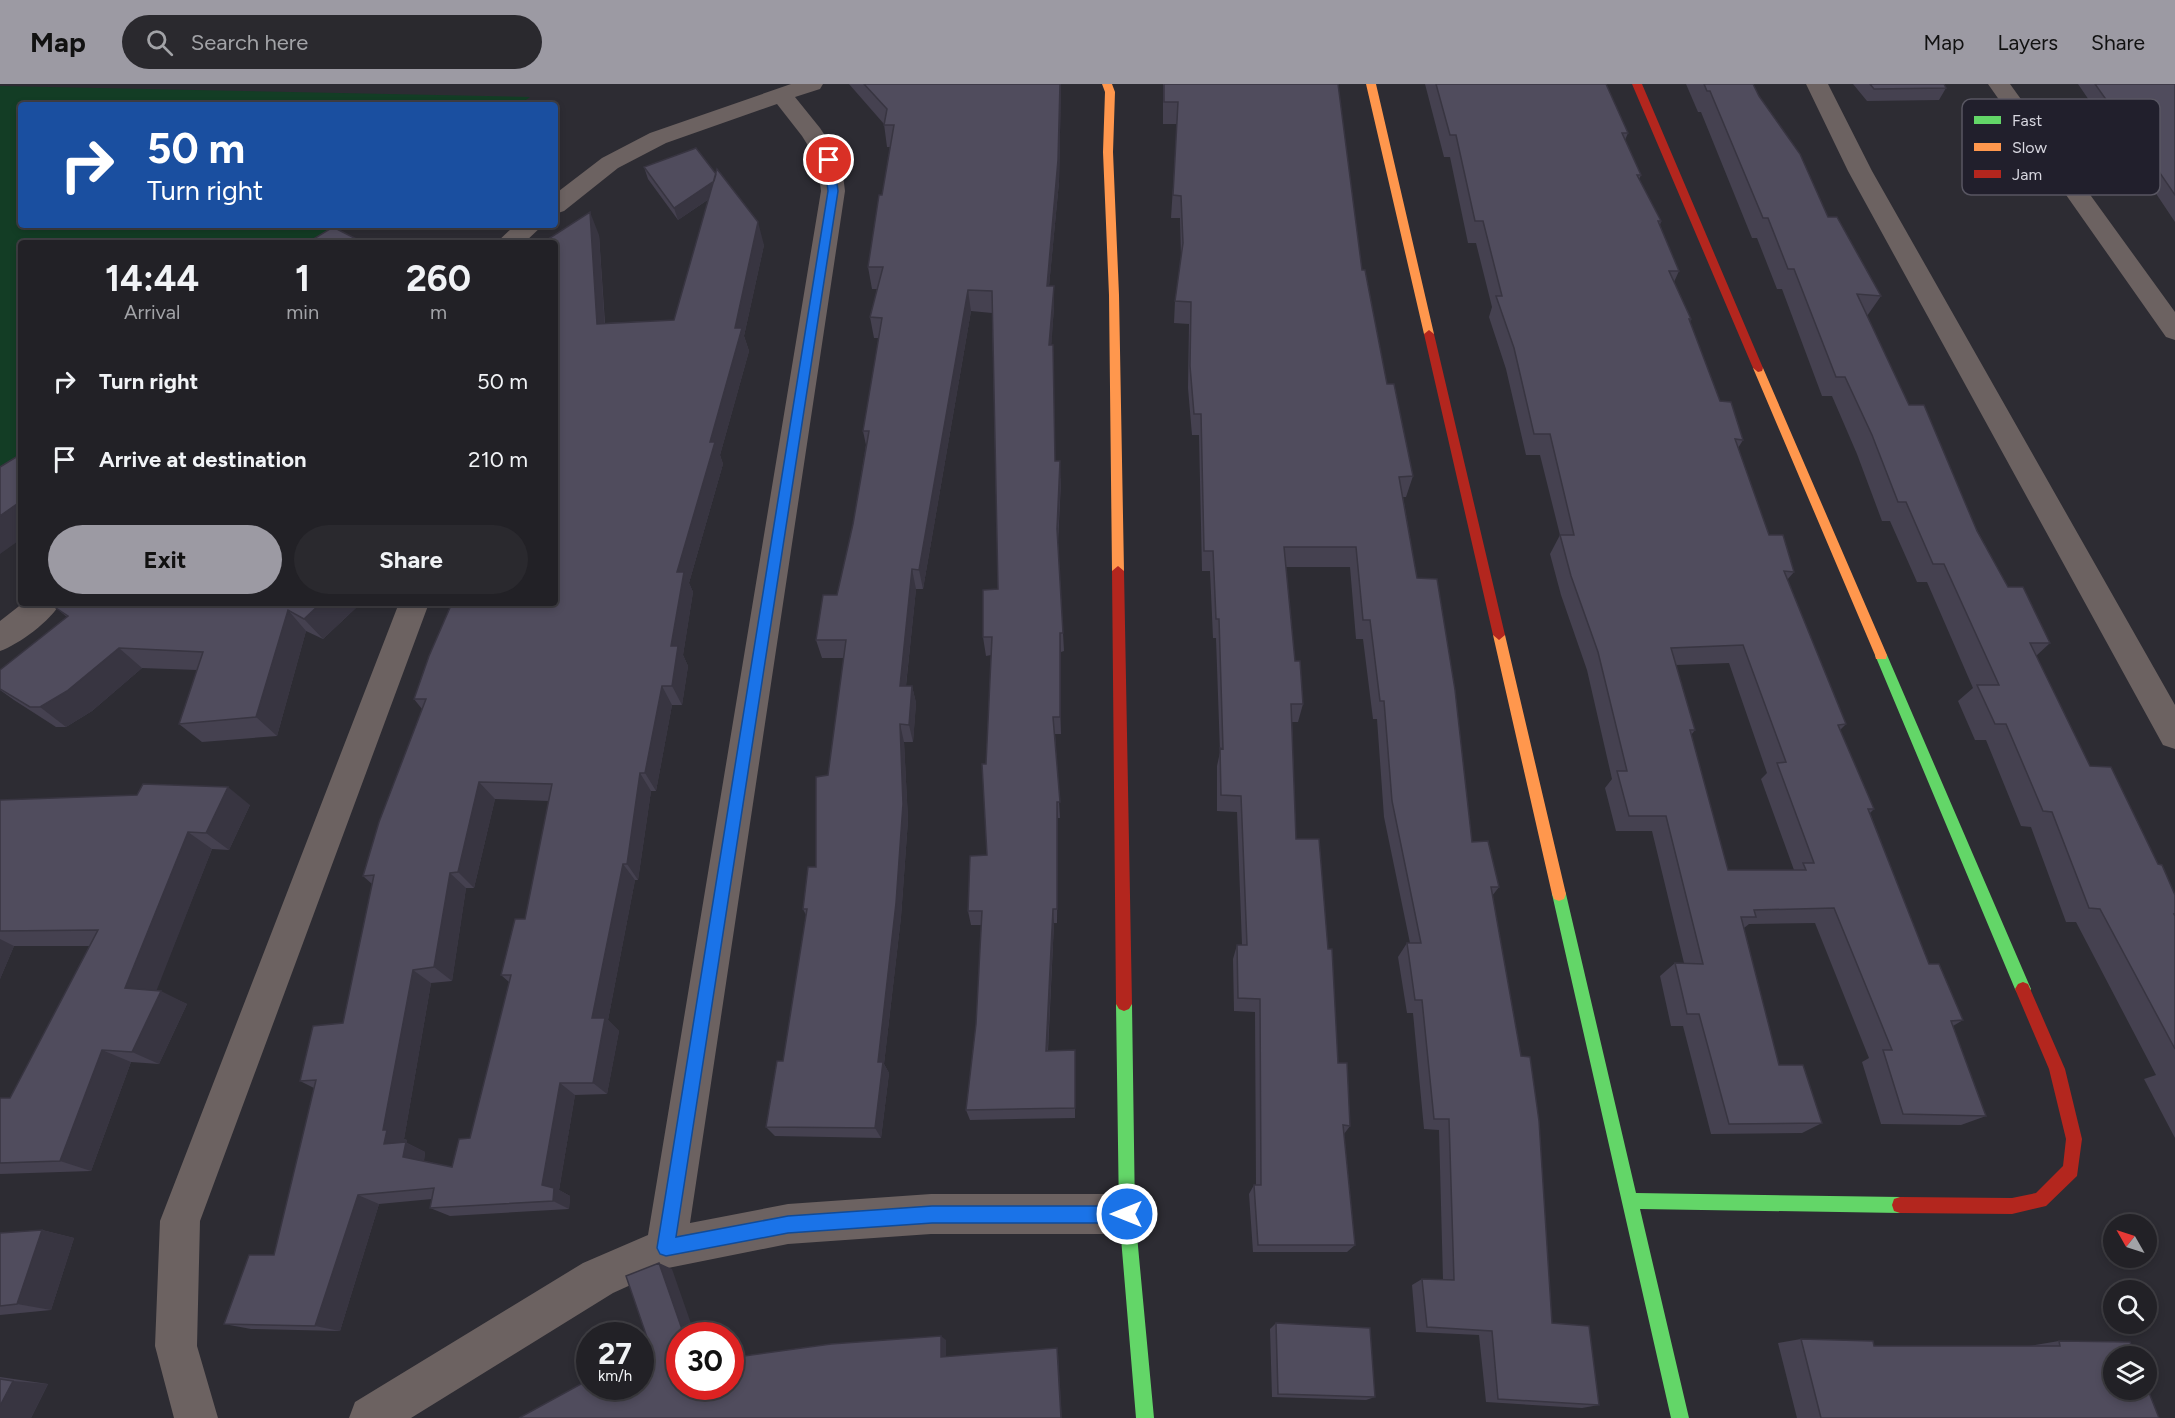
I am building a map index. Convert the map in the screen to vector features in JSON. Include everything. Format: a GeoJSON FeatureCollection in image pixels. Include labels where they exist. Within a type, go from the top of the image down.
{"type":"FeatureCollection","features":[{"type":"Feature","properties":{"kind":"street"},"geometry":{"type":"LineString","coordinates":[[558,204],[610,163],[658,138],[812,84]]}},
{"type":"Feature","properties":{"kind":"street"},"geometry":{"type":"LineString","coordinates":[[1107,84],[1110,92],[1108,152],[1114,319],[1127,1214],[1145,1418]]}},
{"type":"Feature","properties":{"kind":"street"},"geometry":{"type":"LineString","coordinates":[[1371,84],[1680,1418]]}},
{"type":"Feature","properties":{"kind":"street"},"geometry":{"type":"LineString","coordinates":[[1630,1201],[2012,1206],[2040,1200],[2071,1170],[2074,1139],[2057,1069],[1637,84]]}},
{"type":"Feature","properties":{"kind":"street"},"geometry":{"type":"LineString","coordinates":[[1817,84],[1860,171],[2175,735]]}},
{"type":"Feature","properties":{"kind":"street"},"geometry":{"type":"LineString","coordinates":[[1999,84],[2009,99]]}},
{"type":"Feature","properties":{"kind":"street"},"geometry":{"type":"LineString","coordinates":[[666,1248],[833,191],[829,160],[812,133],[781,95]]}},
{"type":"Feature","properties":{"kind":"street"},"geometry":{"type":"LineString","coordinates":[[2075,195],[2175,332]]}},
{"type":"Feature","properties":{"kind":"street"},"geometry":{"type":"LineString","coordinates":[[512,240],[527,228]]}},
{"type":"Feature","properties":{"kind":"street"},"geometry":{"type":"LineString","coordinates":[[0,638],[41,606]]}},
{"type":"Feature","properties":{"kind":"street"},"geometry":{"type":"LineString","coordinates":[[196,1418],[176,1346],[180,1221],[413,606]]}},
{"type":"Feature","properties":{"kind":"street"},"geometry":{"type":"LineString","coordinates":[[371,1418],[598,1278],[666,1248],[800,1223],[932,1214],[1127,1214]]}},
{"type":"Feature","properties":{"kind":"green space"},"geometry":{"type":"Polygon","coordinates":[[[0,86],[530,97],[523,102],[18,102],[18,228],[344,228],[326,240],[18,240],[18,456],[0,469],[0,86]]]}},
{"type":"Feature","properties":{"kind":"building"},"geometry":{"type":"Polygon","coordinates":[[[864,84],[1060,84],[1058,160],[1047,286],[1054,286],[1049,345],[1053,345],[1055,461],[1060,461],[1057,529],[1063,633],[1060,633],[1060,717],[1053,717],[1060,802],[1057,802],[1057,909],[1053,909],[1046,1051],[1075,1050],[1075,1108],[966,1110],[976,1024],[982,911],[968,911],[970,856],[987,855],[982,764],[986,764],[992,637],[983,637],[983,590],[998,589],[992,291],[968,290],[919,570],[912,569],[900,686],[912,686],[909,725],[900,724],[903,804],[896,903],[878,1062],[883,1062],[875,1128],[766,1127],[777,1061],[783,1061],[807,909],[803,909],[808,867],[816,867],[816,777],[828,775],[846,640],[816,640],[823,595],[837,595],[853,524],[869,431],[863,431],[882,318],[870,317],[883,267],[868,267],[879,195],[882,195],[894,125],[884,125],[887,109],[864,84]]]}},
{"type":"Feature","properties":{"kind":"building"},"geometry":{"type":"Polygon","coordinates":[[[1164,84],[1338,84],[1362,270],[1365,270],[1387,384],[1394,384],[1413,476],[1399,477],[1417,578],[1437,579],[1455,690],[1472,842],[1488,841],[1499,887],[1491,887],[1521,1056],[1530,1057],[1539,1121],[1552,1323],[1589,1326],[1599,1405],[1498,1399],[1492,1331],[1427,1327],[1422,1279],[1454,1280],[1449,1119],[1434,1119],[1422,1000],[1415,1000],[1407,943],[1421,943],[1392,801],[1384,701],[1380,701],[1370,620],[1363,620],[1356,547],[1284,547],[1295,661],[1300,661],[1303,704],[1291,704],[1296,839],[1319,839],[1328,949],[1332,949],[1338,1063],[1347,1063],[1350,1126],[1343,1125],[1355,1245],[1258,1245],[1254,1185],[1261,1185],[1260,999],[1238,998],[1237,945],[1247,945],[1241,796],[1221,795],[1220,748],[1223,749],[1219,619],[1216,619],[1213,551],[1204,551],[1201,414],[1194,414],[1190,366],[1191,302],[1175,301],[1183,243],[1181,196],[1173,195],[1178,102],[1164,102],[1164,84]]]}},
{"type":"Feature","properties":{"kind":"building"},"geometry":{"type":"Polygon","coordinates":[[[1436,84],[1606,84],[1628,133],[1622,133],[1641,175],[1637,175],[1661,221],[1658,221],[1679,271],[1669,271],[1691,319],[1689,319],[1720,401],[1731,402],[1743,440],[1735,439],[1769,535],[1783,535],[1794,572],[1784,571],[1846,724],[1838,725],[1874,809],[1868,809],[1929,964],[1939,964],[1963,1020],[1951,1021],[1986,1116],[1903,1114],[1883,1050],[1892,1050],[1834,908],[1754,910],[1756,917],[1741,917],[1779,1065],[1803,1065],[1822,1123],[1729,1124],[1699,1014],[1687,1014],[1675,963],[1703,964],[1666,816],[1629,816],[1617,771],[1627,771],[1598,652],[1571,576],[1560,535],[1574,535],[1550,434],[1534,434],[1514,348],[1496,296],[1502,296],[1483,221],[1475,221],[1456,135],[1450,135],[1436,84]],[[1743,645],[1671,648],[1695,730],[1690,730],[1728,870],[1806,870],[1803,863],[1814,863],[1777,763],[1786,762],[1743,645]]]}},
{"type":"Feature","properties":{"kind":"building"},"geometry":{"type":"Polygon","coordinates":[[[1704,84],[1753,84],[1800,154],[1828,217],[1837,217],[1881,296],[1857,294],[1909,405],[1924,405],[1977,531],[2008,587],[2023,587],[2050,643],[2030,643],[2090,766],[2111,767],[2158,864],[2162,865],[2175,895],[2175,1049],[2100,909],[2089,908],[2052,812],[2043,811],[2006,724],[1995,724],[1977,685],[1999,685],[1944,564],[1933,564],[1906,502],[1898,502],[1872,435],[1845,377],[1836,377],[1794,269],[1788,269],[1768,218],[1763,218],[1710,91],[1707,91],[1704,84]]]}},
{"type":"Feature","properties":{"kind":"building"},"geometry":{"type":"Polygon","coordinates":[[[1870,84],[1944,84],[1946,88],[1874,89],[1870,84]]]}},
{"type":"Feature","properties":{"kind":"building"},"geometry":{"type":"Polygon","coordinates":[[[2095,84],[2175,84],[2175,195],[2160,173],[2160,99],[2106,99],[2095,84]]]}},
{"type":"Feature","properties":{"kind":"building"},"geometry":{"type":"Polygon","coordinates":[[[696,148],[716,174],[714,181],[674,208],[644,167],[696,148]]]}},
{"type":"Feature","properties":{"kind":"building"},"geometry":{"type":"Polygon","coordinates":[[[717,169],[758,222],[735,328],[742,328],[710,442],[715,442],[677,572],[684,572],[671,646],[678,646],[672,686],[662,686],[645,773],[640,773],[627,864],[623,864],[592,1018],[605,1018],[593,1083],[560,1083],[542,1185],[554,1188],[553,1201],[430,1208],[434,1188],[358,1195],[315,1326],[224,1324],[249,1255],[274,1255],[316,1080],[300,1081],[313,1026],[343,1023],[374,875],[363,876],[379,822],[426,699],[414,699],[429,656],[451,606],[558,606],[558,240],[547,240],[590,212],[597,324],[674,320],[717,169]],[[479,782],[458,872],[450,873],[434,967],[413,970],[383,1130],[387,1130],[384,1144],[406,1142],[403,1157],[452,1167],[459,1139],[470,1138],[511,975],[501,975],[515,919],[525,919],[552,784],[479,782]]]}},
{"type":"Feature","properties":{"kind":"building"},"geometry":{"type":"Polygon","coordinates":[[[335,228],[358,240],[312,240],[335,228]]]}},
{"type":"Feature","properties":{"kind":"building"},"geometry":{"type":"Polygon","coordinates":[[[18,456],[18,503],[0,516],[0,467],[18,456]]]}},
{"type":"Feature","properties":{"kind":"building"},"geometry":{"type":"Polygon","coordinates":[[[58,606],[318,606],[304,619],[288,610],[256,717],[179,724],[203,652],[119,648],[67,691],[40,707],[30,707],[0,689],[0,670],[68,616],[56,608],[58,606]]]}},
{"type":"Feature","properties":{"kind":"building"},"geometry":{"type":"Polygon","coordinates":[[[143,784],[228,787],[206,833],[188,832],[125,988],[161,991],[132,1052],[102,1050],[60,1161],[0,1163],[0,1098],[10,1098],[98,930],[0,931],[0,800],[137,795],[143,784]]]}},
{"type":"Feature","properties":{"kind":"building"},"geometry":{"type":"Polygon","coordinates":[[[42,1230],[17,1304],[0,1306],[0,1233],[42,1230]]]}},
{"type":"Feature","properties":{"kind":"building"},"geometry":{"type":"Polygon","coordinates":[[[659,1263],[679,1322],[666,1322],[666,1400],[744,1400],[744,1356],[831,1344],[941,1336],[941,1357],[1057,1348],[1061,1418],[519,1418],[576,1387],[576,1400],[654,1400],[654,1322],[642,1322],[626,1276],[659,1263]]]}},
{"type":"Feature","properties":{"kind":"building"},"geometry":{"type":"Polygon","coordinates":[[[1276,1323],[1370,1328],[1375,1397],[1278,1394],[1276,1323]]]}},
{"type":"Feature","properties":{"kind":"building"},"geometry":{"type":"Polygon","coordinates":[[[1801,1339],[1873,1341],[1874,1346],[2060,1346],[2059,1341],[2130,1342],[2131,1346],[2103,1346],[2103,1400],[2152,1400],[2159,1418],[1821,1418],[1801,1339]]]}},
{"type":"Feature","properties":{"kind":"building"},"geometry":{"type":"Polygon","coordinates":[[[0,1379],[13,1381],[0,1406],[0,1379]]]}},
{"type":"Feature","properties":{"kind":"traffic: fast"},"geometry":{"type":"LineString","coordinates":[[1881,655],[2023,989]]}},
{"type":"Feature","properties":{"kind":"traffic: fast"},"geometry":{"type":"LineString","coordinates":[[1559,894],[1680,1418]]}},
{"type":"Feature","properties":{"kind":"traffic: fast"},"geometry":{"type":"LineString","coordinates":[[1124,1004],[1127,1214],[1145,1418]]}},
{"type":"Feature","properties":{"kind":"traffic: fast"},"geometry":{"type":"LineString","coordinates":[[1630,1201],[1900,1205]]}},
{"type":"Feature","properties":{"kind":"traffic: slow"},"geometry":{"type":"LineString","coordinates":[[1107,84],[1110,92],[1108,152],[1114,295],[1118,571]]}},
{"type":"Feature","properties":{"kind":"traffic: slow"},"geometry":{"type":"LineString","coordinates":[[1371,84],[1429,334]]}},
{"type":"Feature","properties":{"kind":"traffic: slow"},"geometry":{"type":"LineString","coordinates":[[1758,368],[1881,655]]}},
{"type":"Feature","properties":{"kind":"traffic: slow"},"geometry":{"type":"LineString","coordinates":[[1499,635],[1559,894]]}},
{"type":"Feature","properties":{"kind":"traffic: jam"},"geometry":{"type":"LineString","coordinates":[[1637,84],[1758,368]]}},
{"type":"Feature","properties":{"kind":"traffic: jam"},"geometry":{"type":"LineString","coordinates":[[1429,334],[1499,635]]}},
{"type":"Feature","properties":{"kind":"traffic: jam"},"geometry":{"type":"LineString","coordinates":[[1118,571],[1124,1004]]}},
{"type":"Feature","properties":{"kind":"traffic: jam"},"geometry":{"type":"LineString","coordinates":[[1900,1205],[2012,1206],[2040,1200],[2071,1170],[2074,1139],[2057,1069],[2023,989]]}},
{"type":"Feature","properties":{"kind":"route"},"geometry":{"type":"LineString","coordinates":[[829,160],[833,191],[666,1248],[788,1224],[932,1214],[1127,1214]]}}]}
